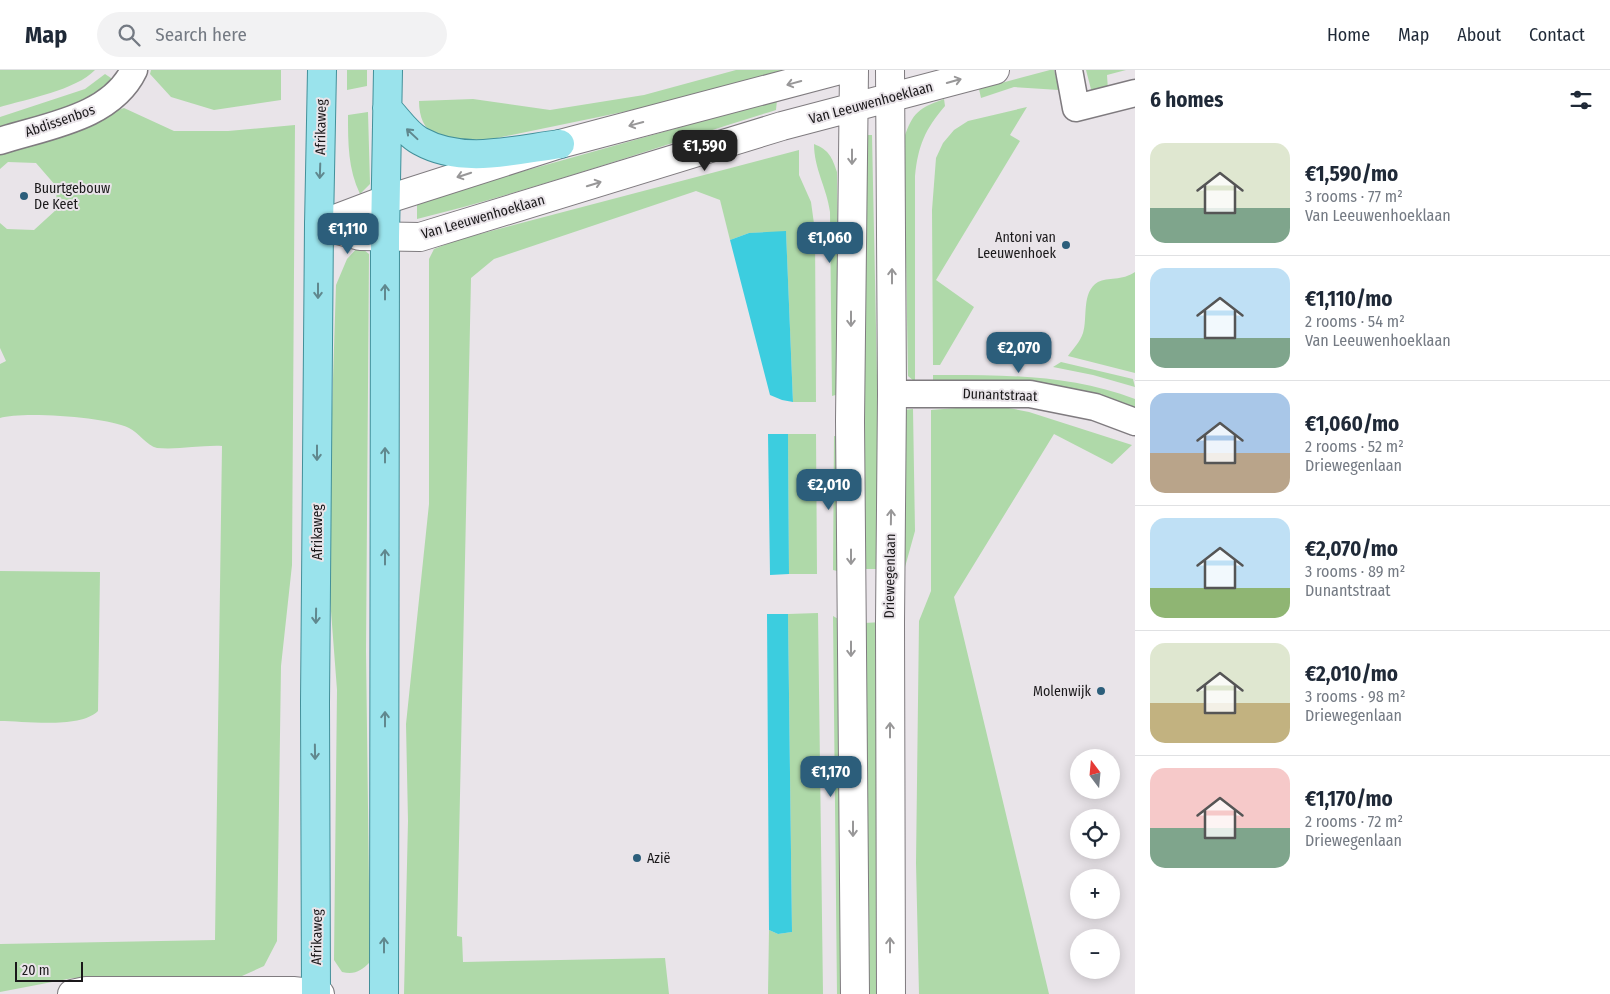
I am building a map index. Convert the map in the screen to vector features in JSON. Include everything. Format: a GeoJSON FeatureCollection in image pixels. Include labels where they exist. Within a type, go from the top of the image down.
{"type":"FeatureCollection","features":[{"type":"Feature","properties":{"kind":"main road","name":"Afrikaweg"},"geometry":{"type":"LineString","coordinates":[[317,994],[315,703],[322,70]]}},
{"type":"Feature","properties":{"kind":"main road"},"geometry":{"type":"LineString","coordinates":[[384,994],[385,200],[388,70]]}},
{"type":"Feature","properties":{"kind":"main road"},"geometry":{"type":"LineString","coordinates":[[387,108],[419,140],[449,153],[476,155],[560,144]]}},
{"type":"Feature","properties":{"kind":"street","name":"Abdissenbos"},"geometry":{"type":"LineString","coordinates":[[0,141],[82,115],[103,106],[127,84],[134,70]]}},
{"type":"Feature","properties":{"kind":"street"},"geometry":{"type":"LineString","coordinates":[[319,225],[385,200],[560,144],[840,70]]}},
{"type":"Feature","properties":{"kind":"street"},"geometry":{"type":"LineString","coordinates":[[854,70],[851,600],[855,994]]}},
{"type":"Feature","properties":{"kind":"street","name":"Driewegenlaan"},"geometry":{"type":"LineString","coordinates":[[890,70],[892,394],[890,608],[891,994]]}},
{"type":"Feature","properties":{"kind":"street","name":"Van Leeuwenhoeklaan"},"geometry":{"type":"LineString","coordinates":[[319,225],[360,236],[420,237],[782,126],[995,70]]}},
{"type":"Feature","properties":{"kind":"street"},"geometry":{"type":"LineString","coordinates":[[1069,70],[1076,108],[1135,93]]}},
{"type":"Feature","properties":{"kind":"street","name":"Dunantstraat"},"geometry":{"type":"LineString","coordinates":[[892,394],[1030,394],[1095,407],[1135,422]]}},
{"type":"Feature","properties":{"kind":"street"},"geometry":{"type":"LineString","coordinates":[[72,994],[86,991],[172,990],[317,994]]}},
{"type":"Feature","properties":{"kind":"green space"},"geometry":{"type":"Polygon","coordinates":[[[0,70],[95,70],[87,77],[64,88],[0,107],[0,70]]]}},
{"type":"Feature","properties":{"kind":"green space"},"geometry":{"type":"Polygon","coordinates":[[[151,70],[281,70],[281,100],[214,110],[171,97],[150,74],[151,70]]]}},
{"type":"Feature","properties":{"kind":"green space"},"geometry":{"type":"Polygon","coordinates":[[[347,70],[367,70],[367,86],[347,90],[347,70]]]}},
{"type":"Feature","properties":{"kind":"green space"},"geometry":{"type":"Polygon","coordinates":[[[736,70],[782,70],[782,73],[647,107],[478,142],[455,141],[436,136],[424,123],[420,113],[419,101],[473,99],[550,110],[644,95],[736,70]]]}},
{"type":"Feature","properties":{"kind":"green space"},"geometry":{"type":"Polygon","coordinates":[[[1054,70],[1059,90],[1014,87],[981,98],[979,89],[1054,70]]]}},
{"type":"Feature","properties":{"kind":"green space"},"geometry":{"type":"Polygon","coordinates":[[[1086,70],[1126,70],[1107,75],[1108,90],[1092,93],[1086,70]]]}},
{"type":"Feature","properties":{"kind":"green space"},"geometry":{"type":"Polygon","coordinates":[[[105,74],[114,80],[90,102],[0,131],[0,117],[85,89],[105,74]]]}},
{"type":"Feature","properties":{"kind":"green space"},"geometry":{"type":"Polygon","coordinates":[[[944,99],[945,106],[932,122],[924,138],[918,156],[915,176],[915,382],[908,376],[904,138],[918,112],[928,105],[944,99]]]}},
{"type":"Feature","properties":{"kind":"green space"},"geometry":{"type":"Polygon","coordinates":[[[777,100],[776,110],[552,181],[417,219],[417,201],[777,100]]]}},
{"type":"Feature","properties":{"kind":"green space"},"geometry":{"type":"Polygon","coordinates":[[[1027,107],[1010,135],[1020,141],[936,280],[974,307],[940,365],[933,365],[932,210],[936,158],[943,143],[954,130],[968,121],[1027,107]]]}},
{"type":"Feature","properties":{"kind":"green space"},"geometry":{"type":"Polygon","coordinates":[[[124,108],[174,131],[228,131],[295,125],[292,565],[281,666],[277,941],[264,966],[242,976],[73,978],[0,992],[0,944],[215,940],[222,446],[157,448],[150,445],[129,428],[85,418],[26,415],[0,418],[0,364],[6,361],[0,348],[0,223],[7,229],[34,230],[57,209],[56,186],[36,163],[8,162],[0,169],[0,151],[124,108]]]}},
{"type":"Feature","properties":{"kind":"green space"},"geometry":{"type":"Polygon","coordinates":[[[368,112],[370,184],[360,194],[351,165],[348,115],[368,112]]]}},
{"type":"Feature","properties":{"kind":"green space"},"geometry":{"type":"Polygon","coordinates":[[[864,135],[872,135],[881,569],[862,569],[864,135]]]}},
{"type":"Feature","properties":{"kind":"green space"},"geometry":{"type":"Polygon","coordinates":[[[814,144],[829,155],[837,172],[839,394],[832,396],[830,212],[816,162],[814,144]]]}},
{"type":"Feature","properties":{"kind":"green space"},"geometry":{"type":"Polygon","coordinates":[[[799,150],[799,175],[811,202],[815,231],[816,402],[793,402],[786,232],[749,233],[730,240],[720,200],[696,191],[494,259],[471,278],[457,936],[462,937],[463,962],[665,958],[669,994],[404,994],[408,821],[406,724],[429,504],[429,259],[434,249],[457,240],[799,150]]]}},
{"type":"Feature","properties":{"kind":"green space"},"geometry":{"type":"Polygon","coordinates":[[[359,246],[369,254],[366,651],[370,962],[361,970],[351,973],[342,972],[334,960],[337,690],[329,585],[328,536],[336,285],[347,259],[359,246]]]}},
{"type":"Feature","properties":{"kind":"green space"},"geometry":{"type":"Polygon","coordinates":[[[1135,272],[1135,373],[1068,356],[1083,333],[1087,299],[1093,286],[1098,282],[1125,277],[1135,272]]]}},
{"type":"Feature","properties":{"kind":"green space"},"geometry":{"type":"Polygon","coordinates":[[[1061,362],[1133,379],[1135,387],[1093,375],[1053,367],[1061,362]]]}},
{"type":"Feature","properties":{"kind":"green space"},"geometry":{"type":"Polygon","coordinates":[[[933,375],[1010,376],[1060,380],[1110,391],[1135,399],[1135,410],[933,386],[933,375]]]}},
{"type":"Feature","properties":{"kind":"green space"},"geometry":{"type":"Polygon","coordinates":[[[993,405],[1029,412],[1132,445],[1112,464],[1054,434],[954,597],[1049,994],[919,994],[916,863],[919,621],[931,591],[931,410],[993,405]]]}},
{"type":"Feature","properties":{"kind":"green space"},"geometry":{"type":"Polygon","coordinates":[[[913,409],[915,531],[905,567],[903,410],[913,409]]]}},
{"type":"Feature","properties":{"kind":"green space"},"geometry":{"type":"Polygon","coordinates":[[[788,434],[816,434],[817,574],[789,574],[788,434]]]}},
{"type":"Feature","properties":{"kind":"green space"},"geometry":{"type":"Polygon","coordinates":[[[834,436],[841,437],[841,572],[833,570],[834,436]]]}},
{"type":"Feature","properties":{"kind":"green space"},"geometry":{"type":"Polygon","coordinates":[[[0,571],[100,572],[98,711],[90,717],[52,723],[0,721],[0,571]]]}},
{"type":"Feature","properties":{"kind":"green space"},"geometry":{"type":"Polygon","coordinates":[[[818,613],[823,994],[768,994],[769,930],[778,934],[792,932],[788,614],[818,613]]]}},
{"type":"Feature","properties":{"kind":"green space"},"geometry":{"type":"Polygon","coordinates":[[[833,616],[840,620],[843,994],[837,994],[833,616]]]}},
{"type":"Feature","properties":{"kind":"green space"},"geometry":{"type":"Polygon","coordinates":[[[883,622],[882,994],[865,994],[864,623],[883,622]]]}},
{"type":"Feature","properties":{"kind":"water"},"geometry":{"type":"Polygon","coordinates":[[[786,231],[793,402],[770,395],[730,240],[749,233],[786,231]]]}},
{"type":"Feature","properties":{"kind":"water"},"geometry":{"type":"Polygon","coordinates":[[[768,434],[788,434],[789,574],[770,575],[768,434]]]}},
{"type":"Feature","properties":{"kind":"water"},"geometry":{"type":"Polygon","coordinates":[[[767,614],[788,614],[792,932],[778,934],[769,930],[767,614]]]}},
{"type":"Feature","properties":{"kind":"place","name":"Buurtgebouw De Keet"},"geometry":{"type":"Point","coordinates":[24,196]}},
{"type":"Feature","properties":{"kind":"place","name":"Antoni van Leeuwenhoek"},"geometry":{"type":"Point","coordinates":[1066,245]}},
{"type":"Feature","properties":{"kind":"place","name":"Molenwijk"},"geometry":{"type":"Point","coordinates":[1101,691]}},
{"type":"Feature","properties":{"kind":"place","name":"Azië"},"geometry":{"type":"Point","coordinates":[637,858]}}]}
